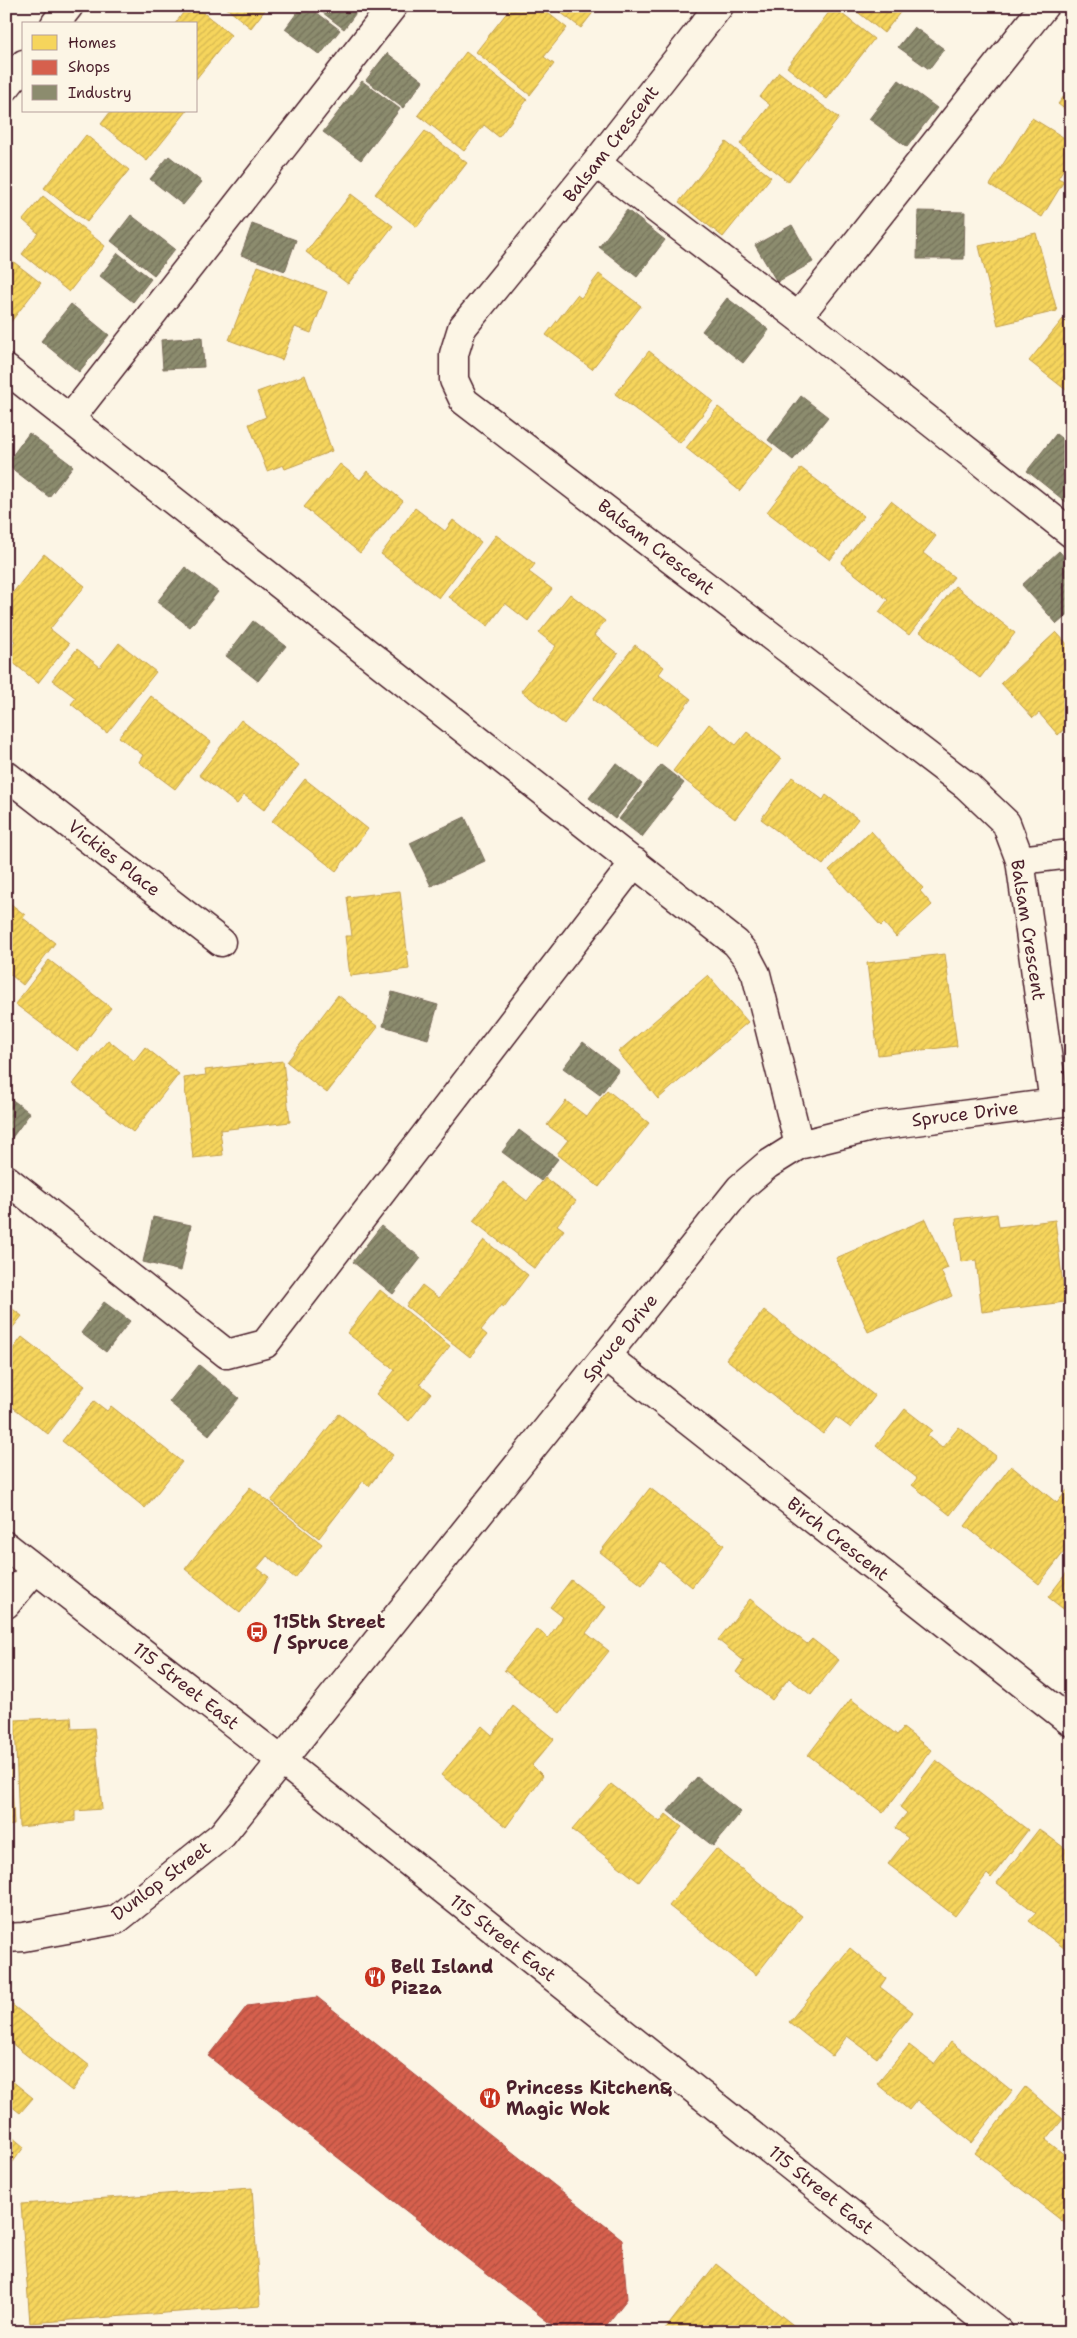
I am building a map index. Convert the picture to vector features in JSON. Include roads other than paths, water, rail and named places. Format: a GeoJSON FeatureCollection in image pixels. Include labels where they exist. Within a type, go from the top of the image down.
{"type":"FeatureCollection","features":[{"type":"Feature","properties":{"kind":"street"},"geometry":{"type":"LineString","coordinates":[[57,22],[69,6]]}},
{"type":"Feature","properties":{"kind":"street"},"geometry":{"type":"LineString","coordinates":[[70,419],[393,6]]}},
{"type":"Feature","properties":{"kind":"street","name":"Balsam Crescent"},"geometry":{"type":"LineString","coordinates":[[719,6],[596,163],[462,328],[454,354],[454,380],[464,401],[490,419],[967,786],[1006,823],[1020,860],[1062,1102]]}},
{"type":"Feature","properties":{"kind":"street"},"geometry":{"type":"LineString","coordinates":[[798,317],[1044,6]]}},
{"type":"Feature","properties":{"kind":"street"},"geometry":{"type":"LineString","coordinates":[[596,163],[798,317],[1071,532]]}},
{"type":"Feature","properties":{"kind":"street"},"geometry":{"type":"LineString","coordinates":[[6,369],[736,943],[747,957],[756,974],[799,1145]]}},
{"type":"Feature","properties":{"kind":"street","name":"Vickies Place"},"geometry":{"type":"LineString","coordinates":[[6,774],[221,942]]}},
{"type":"Feature","properties":{"kind":"street"},"geometry":{"type":"LineString","coordinates":[[1020,860],[1071,854]]}},
{"type":"Feature","properties":{"kind":"street"},"geometry":{"type":"LineString","coordinates":[[6,1179],[227,1354],[265,1344],[635,862]]}},
{"type":"Feature","properties":{"kind":"street","name":"Spruce Drive"},"geometry":{"type":"LineString","coordinates":[[282,1762],[740,1188],[766,1165],[799,1145],[876,1126],[1062,1102]]}},
{"type":"Feature","properties":{"kind":"street","name":"Birch Crescent"},"geometry":{"type":"LineString","coordinates":[[606,1356],[1071,1722]]}},
{"type":"Feature","properties":{"kind":"street","name":"115 Street East"},"geometry":{"type":"LineString","coordinates":[[6,1546],[282,1762],[999,2332]]}},
{"type":"Feature","properties":{"kind":"street"},"geometry":{"type":"LineString","coordinates":[[6,1604],[35,1569]]}},
{"type":"Feature","properties":{"kind":"street","name":"Dunlop Street"},"geometry":{"type":"LineString","coordinates":[[15,1938],[116,1920],[222,1834],[282,1762]]}},
{"type":"Feature","properties":{"kind":"street"},"geometry":{"type":"LineString","coordinates":[[6,1958],[15,1938]]}},
{"type":"Feature","properties":{"kind":"place","name":"115th Street / Spruce"},"geometry":{"type":"Point","coordinates":[257,1632]}},
{"type":"Feature","properties":{"kind":"place","name":"Bell Island Pizza"},"geometry":{"type":"Point","coordinates":[375,1977]}},
{"type":"Feature","properties":{"kind":"place","name":"Princess Kitchen& Magic Wok"},"geometry":{"type":"Point","coordinates":[490,2098]}}]}
